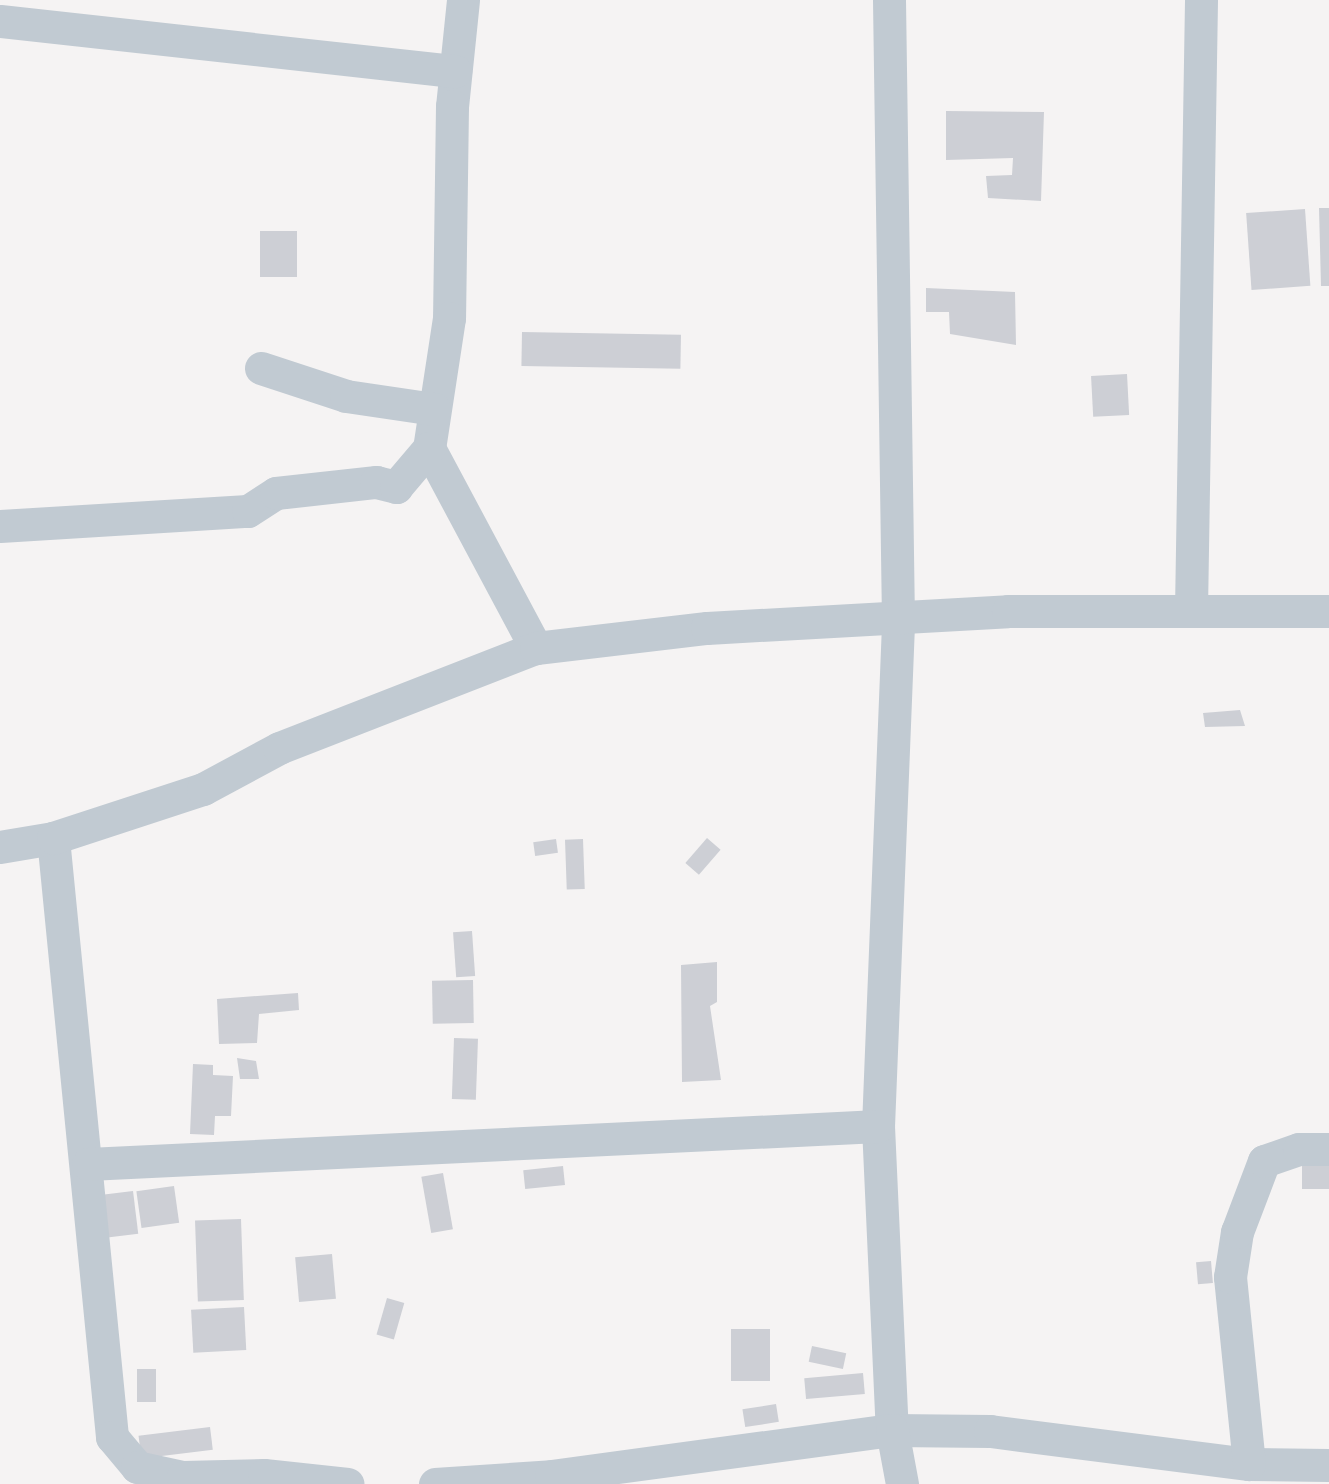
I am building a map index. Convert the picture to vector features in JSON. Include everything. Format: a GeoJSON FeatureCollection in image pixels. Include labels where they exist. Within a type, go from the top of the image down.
{"type":"FeatureCollection","features":[{"type":"Feature","properties":{"kind":"street"},"geometry":{"type":"LineString","coordinates":[[0,526],[248,511],[276,493],[376,482],[396,487],[429,448],[449,318],[455,72],[463,0]]}},
{"type":"Feature","properties":{"kind":"street"},"geometry":{"type":"LineString","coordinates":[[889,0],[898,617],[878,1125],[892,1430],[902,1484]]}},
{"type":"Feature","properties":{"kind":"street"},"geometry":{"type":"LineString","coordinates":[[1191,610],[1201,0]]}},
{"type":"Feature","properties":{"kind":"street"},"geometry":{"type":"LineString","coordinates":[[0,20],[455,72]]}},
{"type":"Feature","properties":{"kind":"street"},"geometry":{"type":"LineString","coordinates":[[261,368],[346,396],[435,409]]}},
{"type":"Feature","properties":{"kind":"street"},"geometry":{"type":"LineString","coordinates":[[429,448],[536,648]]}},
{"type":"Feature","properties":{"kind":"street"},"geometry":{"type":"LineString","coordinates":[[0,847],[53,838],[203,789],[279,748],[536,648],[707,628],[898,617],[1191,610],[1329,611]]}},
{"type":"Feature","properties":{"kind":"street"},"geometry":{"type":"LineString","coordinates":[[53,838],[88,1164],[112,1437],[137,1467],[183,1477],[264,1475],[348,1484]]}},
{"type":"Feature","properties":{"kind":"street"},"geometry":{"type":"LineString","coordinates":[[88,1164],[878,1125]]}},
{"type":"Feature","properties":{"kind":"street"},"geometry":{"type":"LineString","coordinates":[[1250,1464],[1230,1277],[1237,1232],[1264,1161],[1299,1149],[1329,1149]]}},
{"type":"Feature","properties":{"kind":"street"},"geometry":{"type":"LineString","coordinates":[[435,1484],[551,1476],[892,1430],[990,1430],[1219,1470],[1250,1464],[1329,1465]]}},
{"type":"Feature","properties":{"kind":"building"},"geometry":{"type":"Polygon","coordinates":[[[946,111],[1044,112],[1041,201],[988,198],[986,176],[1012,175],[1013,158],[946,160],[946,111]]]}},
{"type":"Feature","properties":{"kind":"building"},"geometry":{"type":"Polygon","coordinates":[[[1319,208],[1329,208],[1329,286],[1321,286],[1319,208]]]}},
{"type":"Feature","properties":{"kind":"building"},"geometry":{"type":"Polygon","coordinates":[[[1305,209],[1310,286],[1252,290],[1246,213],[1305,209]]]}},
{"type":"Feature","properties":{"kind":"building"},"geometry":{"type":"Polygon","coordinates":[[[260,231],[297,231],[297,277],[260,277],[260,231]]]}},
{"type":"Feature","properties":{"kind":"building"},"geometry":{"type":"Polygon","coordinates":[[[926,288],[1015,292],[1016,345],[950,334],[949,312],[926,312],[926,288]]]}},
{"type":"Feature","properties":{"kind":"building"},"geometry":{"type":"Polygon","coordinates":[[[522,332],[681,335],[680,369],[521,366],[522,332]]]}},
{"type":"Feature","properties":{"kind":"building"},"geometry":{"type":"Polygon","coordinates":[[[1127,374],[1129,415],[1093,417],[1091,376],[1127,374]]]}},
{"type":"Feature","properties":{"kind":"building"},"geometry":{"type":"Polygon","coordinates":[[[1240,710],[1245,726],[1205,727],[1203,713],[1240,710]]]}},
{"type":"Feature","properties":{"kind":"building"},"geometry":{"type":"Polygon","coordinates":[[[707,838],[721,850],[699,875],[685,863],[707,838]]]}},
{"type":"Feature","properties":{"kind":"building"},"geometry":{"type":"Polygon","coordinates":[[[556,839],[558,853],[535,856],[533,842],[556,839]]]}},
{"type":"Feature","properties":{"kind":"building"},"geometry":{"type":"Polygon","coordinates":[[[583,839],[585,889],[567,890],[565,840],[583,839]]]}},
{"type":"Feature","properties":{"kind":"building"},"geometry":{"type":"Polygon","coordinates":[[[472,931],[475,976],[456,977],[453,932],[472,931]]]}},
{"type":"Feature","properties":{"kind":"building"},"geometry":{"type":"Polygon","coordinates":[[[717,962],[717,1002],[710,1006],[721,1080],[682,1082],[681,965],[717,962]]]}},
{"type":"Feature","properties":{"kind":"building"},"geometry":{"type":"Polygon","coordinates":[[[473,980],[474,1023],[433,1024],[432,981],[473,980]]]}},
{"type":"Feature","properties":{"kind":"building"},"geometry":{"type":"Polygon","coordinates":[[[298,993],[299,1010],[259,1014],[257,1043],[219,1044],[217,999],[298,993]]]}},
{"type":"Feature","properties":{"kind":"building"},"geometry":{"type":"Polygon","coordinates":[[[454,1038],[478,1039],[476,1100],[452,1099],[454,1038]]]}},
{"type":"Feature","properties":{"kind":"building"},"geometry":{"type":"Polygon","coordinates":[[[237,1058],[256,1061],[259,1079],[240,1079],[237,1058]]]}},
{"type":"Feature","properties":{"kind":"building"},"geometry":{"type":"Polygon","coordinates":[[[193,1064],[213,1065],[213,1075],[233,1076],[231,1116],[215,1116],[214,1135],[190,1134],[193,1064]]]}},
{"type":"Feature","properties":{"kind":"building"},"geometry":{"type":"Polygon","coordinates":[[[1302,1163],[1329,1163],[1329,1189],[1302,1189],[1302,1163]]]}},
{"type":"Feature","properties":{"kind":"building"},"geometry":{"type":"Polygon","coordinates":[[[563,1166],[565,1185],[525,1189],[523,1170],[563,1166]]]}},
{"type":"Feature","properties":{"kind":"building"},"geometry":{"type":"Polygon","coordinates":[[[443,1173],[453,1229],[431,1233],[421,1177],[443,1173]]]}},
{"type":"Feature","properties":{"kind":"building"},"geometry":{"type":"Polygon","coordinates":[[[174,1186],[179,1223],[142,1228],[136,1191],[174,1186]]]}},
{"type":"Feature","properties":{"kind":"building"},"geometry":{"type":"Polygon","coordinates":[[[133,1191],[138,1234],[105,1238],[100,1195],[133,1191]]]}},
{"type":"Feature","properties":{"kind":"building"},"geometry":{"type":"Polygon","coordinates":[[[241,1219],[244,1300],[198,1302],[195,1221],[241,1219]]]}},
{"type":"Feature","properties":{"kind":"building"},"geometry":{"type":"Polygon","coordinates":[[[332,1254],[336,1299],[299,1302],[295,1257],[332,1254]]]}},
{"type":"Feature","properties":{"kind":"building"},"geometry":{"type":"Polygon","coordinates":[[[1211,1261],[1213,1283],[1198,1284],[1196,1262],[1211,1261]]]}},
{"type":"Feature","properties":{"kind":"building"},"geometry":{"type":"Polygon","coordinates":[[[387,1298],[404,1303],[394,1339],[377,1335],[387,1298]]]}},
{"type":"Feature","properties":{"kind":"building"},"geometry":{"type":"Polygon","coordinates":[[[244,1307],[246,1350],[193,1353],[191,1310],[244,1307]]]}},
{"type":"Feature","properties":{"kind":"building"},"geometry":{"type":"Polygon","coordinates":[[[731,1329],[770,1329],[770,1381],[731,1381],[731,1329]]]}},
{"type":"Feature","properties":{"kind":"building"},"geometry":{"type":"Polygon","coordinates":[[[812,1346],[846,1353],[843,1369],[809,1362],[812,1346]]]}},
{"type":"Feature","properties":{"kind":"building"},"geometry":{"type":"Polygon","coordinates":[[[137,1369],[156,1369],[156,1402],[137,1402],[137,1369]]]}},
{"type":"Feature","properties":{"kind":"building"},"geometry":{"type":"Polygon","coordinates":[[[863,1373],[865,1394],[806,1399],[804,1378],[863,1373]]]}},
{"type":"Feature","properties":{"kind":"building"},"geometry":{"type":"Polygon","coordinates":[[[776,1404],[779,1422],[745,1427],[742,1409],[776,1404]]]}},
{"type":"Feature","properties":{"kind":"building"},"geometry":{"type":"Polygon","coordinates":[[[210,1427],[213,1450],[141,1459],[139,1436],[210,1427]]]}}]}
